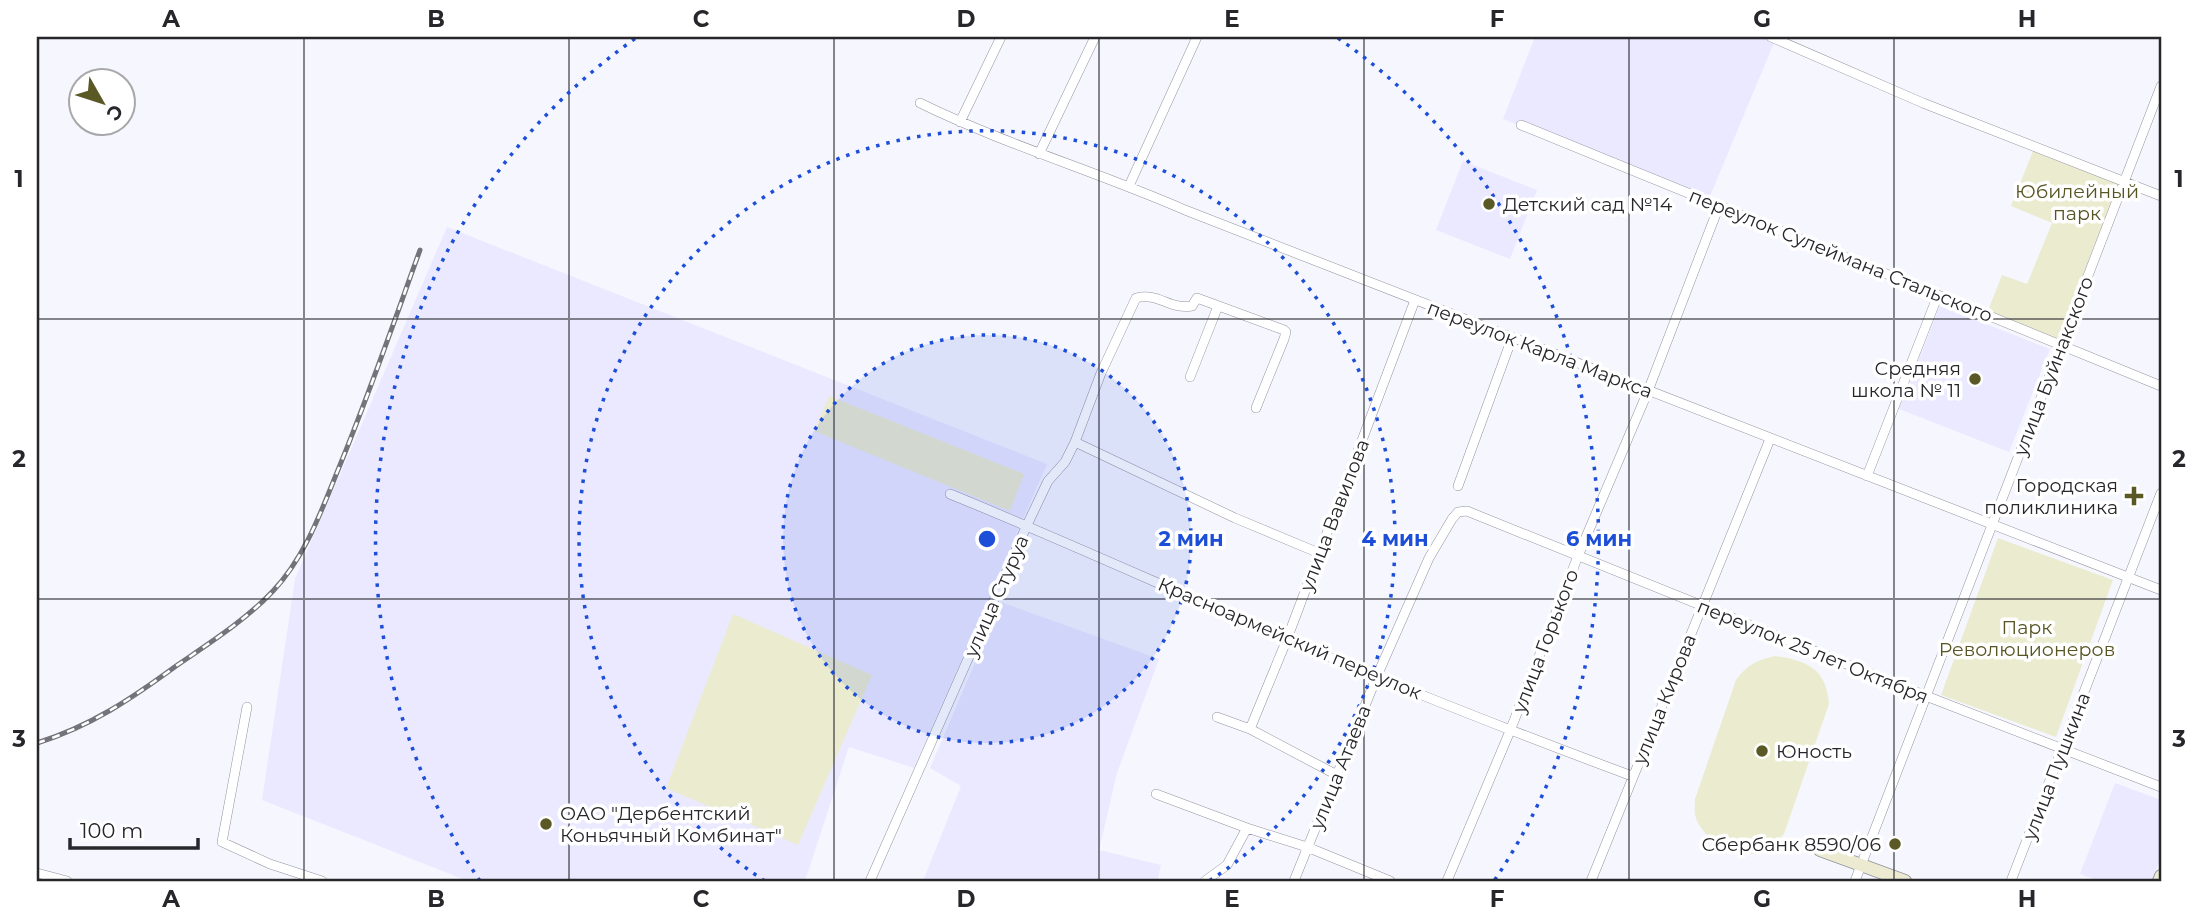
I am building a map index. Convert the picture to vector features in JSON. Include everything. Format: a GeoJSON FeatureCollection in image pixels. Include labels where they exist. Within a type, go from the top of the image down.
{"type":"FeatureCollection","features":[{"type":"Feature","properties":{"kind":"street"},"geometry":{"type":"LineString","coordinates":[[960,122],[1001,37]]}},
{"type":"Feature","properties":{"kind":"street"},"geometry":{"type":"LineString","coordinates":[[1039,154],[1095,37]]}},
{"type":"Feature","properties":{"kind":"street"},"geometry":{"type":"LineString","coordinates":[[1775,37],[1923,103],[2161,196]]}},
{"type":"Feature","properties":{"kind":"street"},"geometry":{"type":"LineString","coordinates":[[1129,186],[1192,38]]}},
{"type":"Feature","properties":{"kind":"street","name":"улица Буйнакского"},"geometry":{"type":"LineString","coordinates":[[1855,881],[2161,86]]}},
{"type":"Feature","properties":{"kind":"street","name":"переулок Карла Маркса"},"geometry":{"type":"LineString","coordinates":[[920,103],[1039,154],[1129,186],[1185,211],[2161,590]]}},
{"type":"Feature","properties":{"kind":"street","name":"переулок Сулеймана Стальского"},"geometry":{"type":"LineString","coordinates":[[1521,125],[2161,386]]}},
{"type":"Feature","properties":{"kind":"street","name":"улица Горького"},"geometry":{"type":"LineString","coordinates":[[1447,881],[1510,731],[1578,556],[1648,391],[1719,206]]}},
{"type":"Feature","properties":{"kind":"street","name":"улица Стуруа"},"geometry":{"type":"LineString","coordinates":[[870,881],[1027,525],[1048,481],[1065,462],[1075,442],[1101,373],[1136,298],[1147,295],[1181,308],[1192,306],[1197,298],[1218,306]]}},
{"type":"Feature","properties":{"kind":"street"},"geometry":{"type":"LineString","coordinates":[[1867,476],[1938,295]]}},
{"type":"Feature","properties":{"kind":"street","name":"улица Вавилова"},"geometry":{"type":"LineString","coordinates":[[1250,729],[1287,639],[1415,300]]}},
{"type":"Feature","properties":{"kind":"street"},"geometry":{"type":"LineString","coordinates":[[1190,377],[1218,306],[1284,330],[1284,339],[1256,408]]}},
{"type":"Feature","properties":{"kind":"street"},"geometry":{"type":"LineString","coordinates":[[1458,486],[1513,338]]}},
{"type":"Feature","properties":{"kind":"street","name":"улица Кирова"},"geometry":{"type":"LineString","coordinates":[[1591,881],[1770,439]]}},
{"type":"Feature","properties":{"kind":"street"},"geometry":{"type":"LineString","coordinates":[[1075,442],[1235,518],[1320,553]]}},
{"type":"Feature","properties":{"kind":"street","name":"улица Пушкина"},"geometry":{"type":"LineString","coordinates":[[2011,881],[2161,493]]}},
{"type":"Feature","properties":{"kind":"street","name":"Красноармейский переулок"},"geometry":{"type":"LineString","coordinates":[[950,494],[1287,639],[1510,731],[1632,776]]}},
{"type":"Feature","properties":{"kind":"street","name":"переулок 25 лет Октября"},"geometry":{"type":"LineString","coordinates":[[1467,511],[1702,607],[2161,787]]}},
{"type":"Feature","properties":{"kind":"street","name":"улица Атаева"},"geometry":{"type":"LineString","coordinates":[[1294,881],[1377,676],[1441,534],[1458,512],[1467,511]]}},
{"type":"Feature","properties":{"kind":"street"},"geometry":{"type":"LineString","coordinates":[[247,706],[222,842],[270,864],[322,881]]}},
{"type":"Feature","properties":{"kind":"street"},"geometry":{"type":"LineString","coordinates":[[1217,717],[1250,729],[1337,775]]}},
{"type":"Feature","properties":{"kind":"street"},"geometry":{"type":"LineString","coordinates":[[1156,794],[1307,847],[1390,881]]}},
{"type":"Feature","properties":{"kind":"street"},"geometry":{"type":"LineString","coordinates":[[1205,881],[1227,864],[1247,828]]}},
{"type":"Feature","properties":{"kind":"street"},"geometry":{"type":"LineString","coordinates":[[1820,850],[1905,881]]}},
{"type":"Feature","properties":{"kind":"street"},"geometry":{"type":"LineString","coordinates":[[37,873],[66,881]]}},
{"type":"Feature","properties":{"kind":"street"},"geometry":{"type":"LineString","coordinates":[[2159,881],[2161,876]]}},
{"type":"Feature","properties":{"kind":"shaded area"},"geometry":{"type":"Polygon","coordinates":[[[1535,37],[1776,38],[1708,201],[1503,119],[1535,37]]]}},
{"type":"Feature","properties":{"kind":"shaded area","name":"Детский сад №14"},"geometry":{"type":"Polygon","coordinates":[[[1463,161],[1537,190],[1510,259],[1436,230],[1463,161]]]}},
{"type":"Feature","properties":{"kind":"shaded area"},"geometry":{"type":"Polygon","coordinates":[[[447,227],[1047,464],[914,768],[849,747],[805,881],[468,881],[262,800],[295,579],[447,227]]]}},
{"type":"Feature","properties":{"kind":"shaded area","name":"Средняя школа № 11"},"geometry":{"type":"Polygon","coordinates":[[[1940,306],[2050,349],[2009,452],[1899,409],[1940,306]]]}},
{"type":"Feature","properties":{"kind":"shaded area"},"geometry":{"type":"Polygon","coordinates":[[[1001,602],[1159,659],[1117,773],[1099,850],[1161,865],[1158,878],[1163,881],[923,881],[961,786],[930,768],[1001,602]]]}},
{"type":"Feature","properties":{"kind":"shaded area"},"geometry":{"type":"Polygon","coordinates":[[[2115,783],[2161,800],[2161,857],[2152,881],[2099,881],[2080,874],[2115,783]]]}},
{"type":"Feature","properties":{"kind":"green space","name":"Юбилейный парк"},"geometry":{"type":"Polygon","coordinates":[[[2033,151],[2118,184],[2057,341],[1987,313],[2002,275],[2027,284],[2052,223],[2011,206],[2033,151]]]}},
{"type":"Feature","properties":{"kind":"green space"},"geometry":{"type":"Polygon","coordinates":[[[829,396],[1024,474],[1010,511],[814,431],[829,396]]]}},
{"type":"Feature","properties":{"kind":"green space","name":"Парк Революционеров"},"geometry":{"type":"Polygon","coordinates":[[[1998,538],[2113,580],[2056,737],[1941,695],[1998,538]]]}},
{"type":"Feature","properties":{"kind":"green space"},"geometry":{"type":"Polygon","coordinates":[[[733,614],[872,675],[798,845],[666,788],[733,614]]]}},
{"type":"Feature","properties":{"kind":"green space","name":"Юность"},"geometry":{"type":"Polygon","coordinates":[[[1775,656],[1797,660],[1813,668],[1824,682],[1829,704],[1784,834],[1760,852],[1743,853],[1725,848],[1703,831],[1695,815],[1695,799],[1736,680],[1753,664],[1775,656]]]}},
{"type":"Feature","properties":{"kind":"railway"},"geometry":{"type":"LineString","coordinates":[[37,743],[93,720],[143,690],[239,622],[285,577],[304,547],[327,498],[420,250]]}},
{"type":"Feature","properties":{"kind":"place","name":"Детский сад №14"},"geometry":{"type":"Point","coordinates":[1489,204]}},
{"type":"Feature","properties":{"kind":"place","name":"Средняя школа № 11"},"geometry":{"type":"Point","coordinates":[1975,379]}},
{"type":"Feature","properties":{"kind":"place","name":"Городская поликлиника"},"geometry":{"type":"Point","coordinates":[2134,496]}},
{"type":"Feature","properties":{"kind":"place","name":"Юность"},"geometry":{"type":"Point","coordinates":[1762,751]}},
{"type":"Feature","properties":{"kind":"place","name":"ОАО \"Дербентский Коньячный Комбинат\""},"geometry":{"type":"Point","coordinates":[546,824]}},
{"type":"Feature","properties":{"kind":"place","name":"Сбербанк 8590/06"},"geometry":{"type":"Point","coordinates":[1895,844]}}]}
